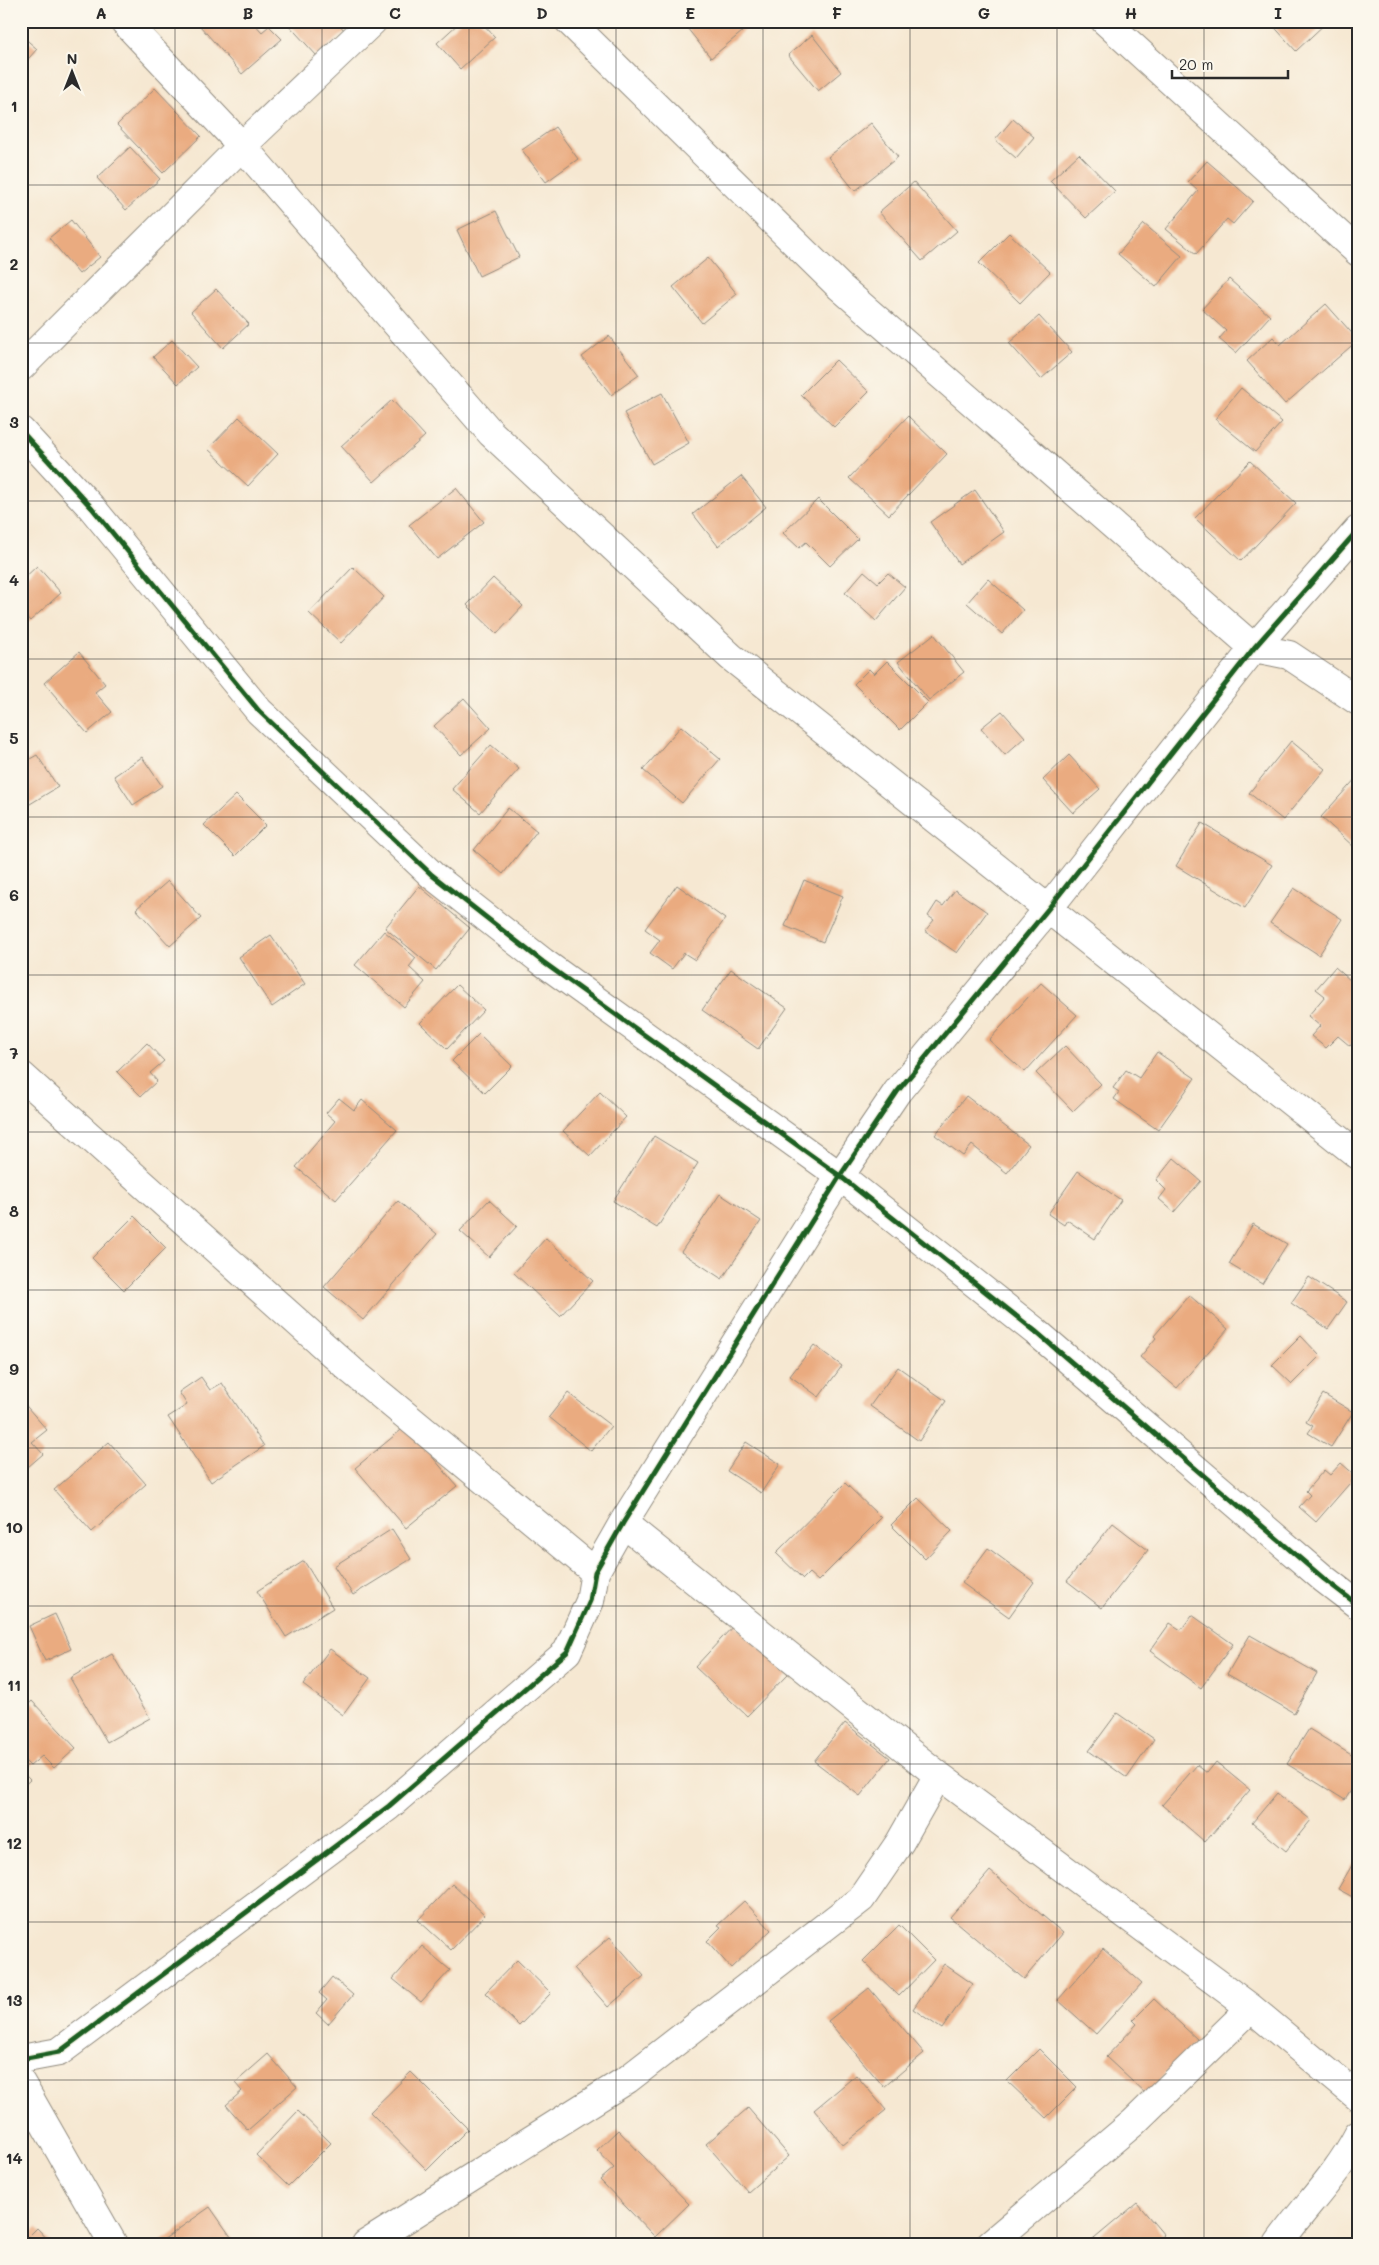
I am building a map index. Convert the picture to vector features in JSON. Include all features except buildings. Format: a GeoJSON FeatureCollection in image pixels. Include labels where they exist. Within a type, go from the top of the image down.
{"type":"FeatureCollection","features":[{"type":"Feature","properties":{"kind":"street"},"geometry":{"type":"LineString","coordinates":[[124,21],[242,146],[492,433],[731,657],[1358,1155]]}},
{"type":"Feature","properties":{"kind":"street"},"geometry":{"type":"LineString","coordinates":[[21,367],[242,146],[374,21]]}},
{"type":"Feature","properties":{"kind":"street"},"geometry":{"type":"LineString","coordinates":[[569,21],[840,287],[1254,648],[1289,655],[1358,701]]}},
{"type":"Feature","properties":{"kind":"street"},"geometry":{"type":"LineString","coordinates":[[1105,21],[1358,252]]}},
{"type":"Feature","properties":{"kind":"street"},"geometry":{"type":"LineString","coordinates":[[21,431],[92,508],[259,711],[432,876],[543,962],[840,1176],[1035,1331],[1316,1572],[1358,1605]]}},
{"type":"Feature","properties":{"kind":"street"},"geometry":{"type":"LineString","coordinates":[[21,2059],[59,2052],[389,1806],[567,1652],[590,1601],[595,1572],[623,1524],[840,1176],[897,1092],[1048,909],[1254,648],[1358,530]]}},
{"type":"Feature","properties":{"kind":"street"},"geometry":{"type":"LineString","coordinates":[[21,1075],[352,1371],[595,1572]]}},
{"type":"Feature","properties":{"kind":"street"},"geometry":{"type":"LineString","coordinates":[[623,1524],[938,1775],[1251,2008],[1358,2097]]}},
{"type":"Feature","properties":{"kind":"street"},"geometry":{"type":"LineString","coordinates":[[366,2244],[628,2079],[861,1899],[900,1842],[938,1775]]}},
{"type":"Feature","properties":{"kind":"street"},"geometry":{"type":"LineString","coordinates":[[990,2244],[1133,2123],[1251,2008]]}},
{"type":"Feature","properties":{"kind":"street"},"geometry":{"type":"LineString","coordinates":[[21,2083],[113,2244]]}},
{"type":"Feature","properties":{"kind":"street"},"geometry":{"type":"LineString","coordinates":[[1278,2244],[1296,2218],[1328,2183],[1358,2135]]}},
{"type":"Feature","properties":{"kind":"cycle path"},"geometry":{"type":"LineString","coordinates":[[21,431],[92,508],[259,711],[432,875],[543,962],[840,1176],[1035,1331],[1324,1579],[1358,1605]]}},
{"type":"Feature","properties":{"kind":"cycle path"},"geometry":{"type":"LineString","coordinates":[[21,2059],[59,2052],[389,1806],[567,1652],[590,1601],[595,1572],[623,1523],[840,1176],[897,1092],[1048,909],[1254,648],[1358,530]]}}]}
